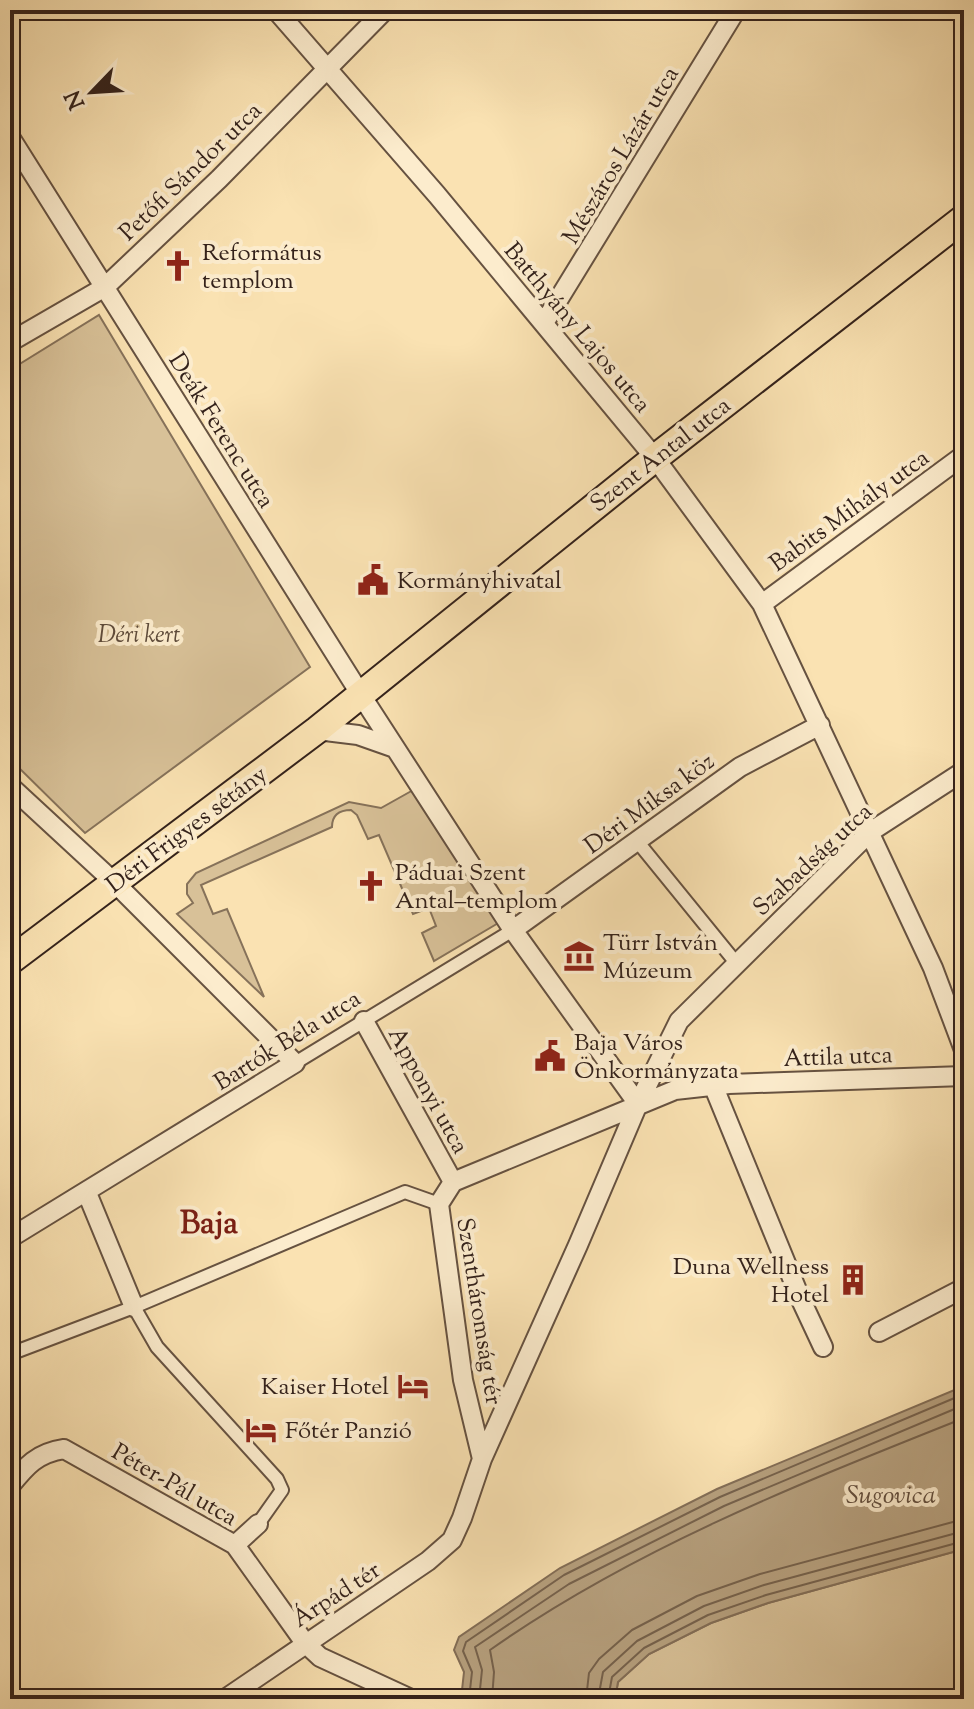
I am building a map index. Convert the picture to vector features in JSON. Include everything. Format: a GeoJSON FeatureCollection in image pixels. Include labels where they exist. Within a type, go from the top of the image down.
{"type":"FeatureCollection","features":[{"type":"Feature","properties":{"kind":"main road","name":"Szent Antal utca"},"geometry":{"type":"LineString","coordinates":[[361,695],[655,458],[964,218]]}},
{"type":"Feature","properties":{"kind":"main road","name":"Déri Frigyes sétány"},"geometry":{"type":"LineString","coordinates":[[10,961],[361,695]]}},
{"type":"Feature","properties":{"kind":"street","name":"Batthyány Lajos utca"},"geometry":{"type":"LineString","coordinates":[[276,10],[544,323],[655,458],[762,604],[933,968],[964,1050]]}},
{"type":"Feature","properties":{"kind":"street","name":"Petőfi Sándor utca"},"geometry":{"type":"LineString","coordinates":[[10,342],[105,287],[219,179],[385,10]]}},
{"type":"Feature","properties":{"kind":"street","name":"Mészáros Lázár utca"},"geometry":{"type":"LineString","coordinates":[[544,323],[736,10]]}},
{"type":"Feature","properties":{"kind":"street","name":"Deák Ferenc utca"},"geometry":{"type":"LineString","coordinates":[[10,137],[361,695],[513,930],[638,1104]]}},
{"type":"Feature","properties":{"kind":"street","name":"Babits Mihály utca"},"geometry":{"type":"LineString","coordinates":[[762,604],[964,455]]}},
{"type":"Feature","properties":{"kind":"street","name":"Déri Miksa köz"},"geometry":{"type":"LineString","coordinates":[[513,930],[740,767],[820,725]]}},
{"type":"Feature","properties":{"kind":"street"},"geometry":{"type":"LineString","coordinates":[[317,730],[358,735],[395,748]]}},
{"type":"Feature","properties":{"kind":"street","name":"Szabadság utca"},"geometry":{"type":"LineString","coordinates":[[704,996],[870,832],[964,771]]}},
{"type":"Feature","properties":{"kind":"street"},"geometry":{"type":"LineString","coordinates":[[10,786],[115,883],[295,1063]]}},
{"type":"Feature","properties":{"kind":"street"},"geometry":{"type":"LineString","coordinates":[[637,841],[737,964]]}},
{"type":"Feature","properties":{"kind":"street","name":"Bartók Béla utca"},"geometry":{"type":"LineString","coordinates":[[10,1238],[513,930]]}},
{"type":"Feature","properties":{"kind":"street","name":"Szentháromság tér"},"geometry":{"type":"LineString","coordinates":[[462,1518],[482,1459],[638,1104],[679,1021],[704,996]]}},
{"type":"Feature","properties":{"kind":"street","name":"Apponyi utca"},"geometry":{"type":"LineString","coordinates":[[364,1021],[453,1182]]}},
{"type":"Feature","properties":{"kind":"street","name":"Attila utca"},"geometry":{"type":"LineString","coordinates":[[713,1085],[964,1076]]}},
{"type":"Feature","properties":{"kind":"street"},"geometry":{"type":"LineString","coordinates":[[453,1182],[675,1090],[713,1085],[823,1347]]}},
{"type":"Feature","properties":{"kind":"street","name":"Szentháromság tér"},"geometry":{"type":"LineString","coordinates":[[453,1182],[439,1204],[463,1380],[482,1459]]}},
{"type":"Feature","properties":{"kind":"street"},"geometry":{"type":"LineString","coordinates":[[10,1354],[134,1307],[405,1192],[439,1204]]}},
{"type":"Feature","properties":{"kind":"street"},"geometry":{"type":"LineString","coordinates":[[87,1193],[134,1307],[157,1347],[277,1479],[282,1490],[258,1524],[235,1545]]}},
{"type":"Feature","properties":{"kind":"street"},"geometry":{"type":"LineString","coordinates":[[879,1332],[964,1288]]}},
{"type":"Feature","properties":{"kind":"street","name":"Péter-Pál utca"},"geometry":{"type":"LineString","coordinates":[[10,1486],[29,1463],[46,1451],[64,1449],[235,1545],[305,1643]]}},
{"type":"Feature","properties":{"kind":"street","name":"Árpád tér"},"geometry":{"type":"LineString","coordinates":[[225,1699],[428,1561],[452,1540],[462,1518]]}},
{"type":"Feature","properties":{"kind":"street"},"geometry":{"type":"LineString","coordinates":[[305,1643],[320,1657],[411,1699]]}},
{"type":"Feature","properties":{"kind":"green space","name":"Déri kert"},"geometry":{"type":"Polygon","coordinates":[[[99,315],[310,667],[85,833],[10,759],[10,370],[99,315]]]}},
{"type":"Feature","properties":{"kind":"green space"},"geometry":{"type":"Polygon","coordinates":[[[415,789],[500,922],[434,961],[422,933],[436,926],[429,908],[413,914],[379,835],[368,839],[357,815],[351,810],[337,814],[332,827],[201,885],[213,914],[227,909],[264,997],[177,914],[193,903],[187,894],[187,884],[196,873],[349,802],[381,808],[415,789]]]}},
{"type":"Feature","properties":{"kind":"green space"},"geometry":{"type":"Polygon","coordinates":[[[964,1549],[964,1699],[615,1699],[618,1682],[649,1654],[711,1623],[768,1603],[964,1549]]]}},
{"type":"Feature","properties":{"kind":"water","name":"Sugovica"},"geometry":{"type":"Polygon","coordinates":[[[964,1386],[964,1549],[768,1603],[711,1623],[649,1654],[618,1682],[615,1699],[461,1699],[464,1672],[454,1650],[459,1637],[560,1568],[717,1489],[964,1386]]]}},
{"type":"Feature","properties":{"kind":"place","name":"Református templom"},"geometry":{"type":"Point","coordinates":[178,266]}},
{"type":"Feature","properties":{"kind":"place","name":"Kormányhivatal"},"geometry":{"type":"Point","coordinates":[373,580]}},
{"type":"Feature","properties":{"kind":"place","name":"Páduai Szent Antal–templom"},"geometry":{"type":"Point","coordinates":[371,886]}},
{"type":"Feature","properties":{"kind":"place","name":"Türr István Múzeum"},"geometry":{"type":"Point","coordinates":[579,956]}},
{"type":"Feature","properties":{"kind":"place","name":"Baja Város Önkormányzata"},"geometry":{"type":"Point","coordinates":[550,1056]}},
{"type":"Feature","properties":{"kind":"place","name":"Duna Wellness Hotel"},"geometry":{"type":"Point","coordinates":[853,1280]}},
{"type":"Feature","properties":{"kind":"place","name":"Kaiser Hotel"},"geometry":{"type":"Point","coordinates":[413,1386]}},
{"type":"Feature","properties":{"kind":"place","name":"Főtér Panzió"},"geometry":{"type":"Point","coordinates":[261,1430]}},
{"type":"Feature","properties":{"kind":"district","name":"Baja"},"geometry":{"type":"Point","coordinates":[209,1222]}}]}
